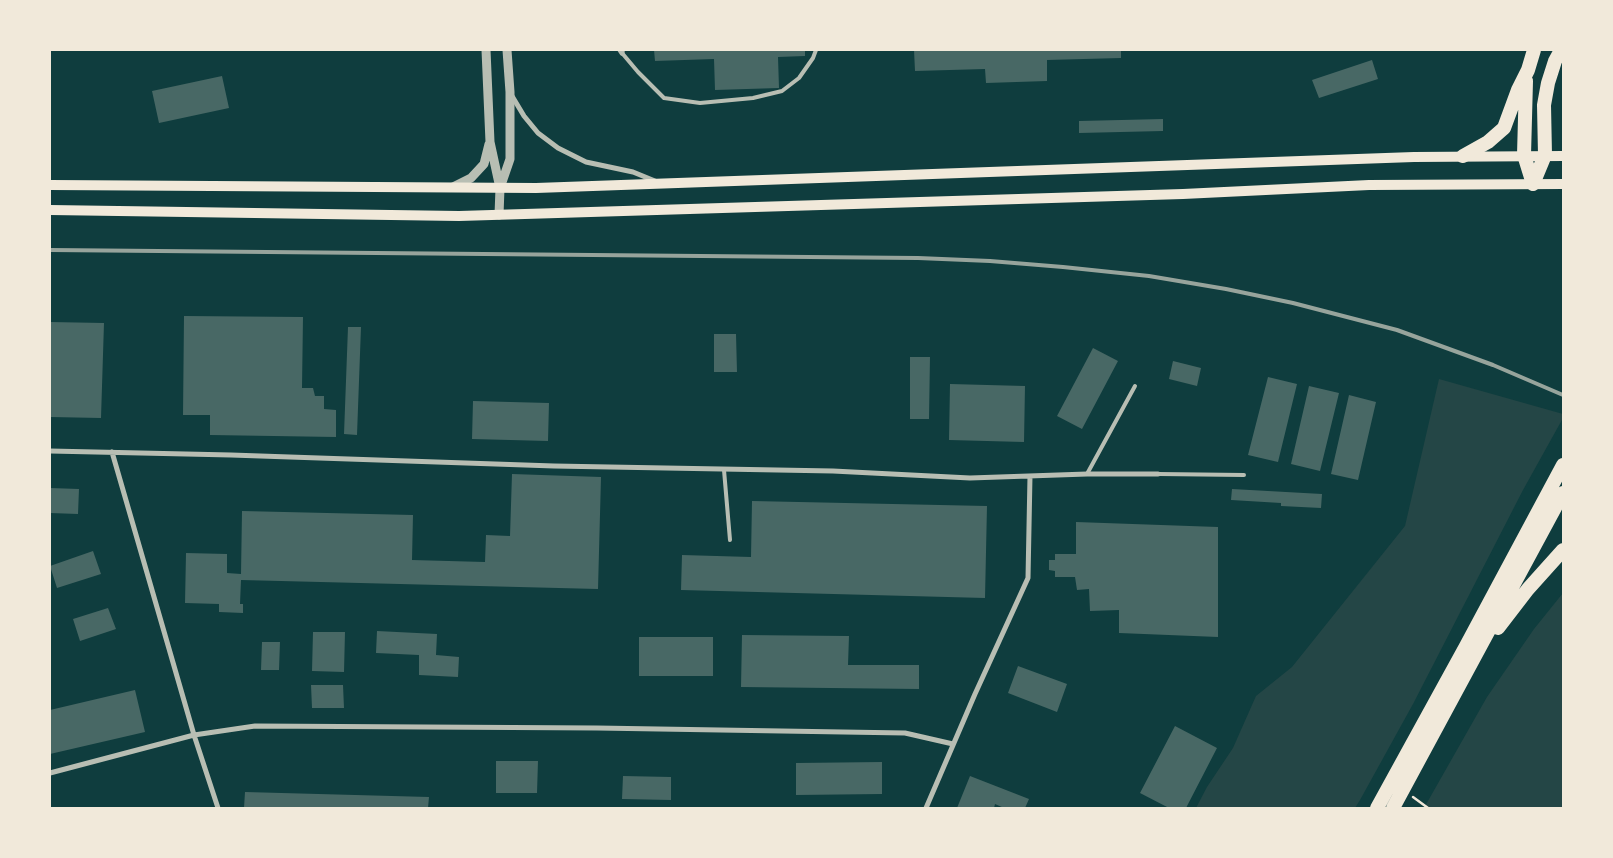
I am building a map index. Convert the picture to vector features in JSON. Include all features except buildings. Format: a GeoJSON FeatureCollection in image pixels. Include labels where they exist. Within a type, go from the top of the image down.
{"type":"FeatureCollection","features":[{"type":"Feature","properties":{"kind":"highway"},"geometry":{"type":"LineString","coordinates":[[1533,184],[1524,155],[1525,92],[1528,70],[1534,50]]}},
{"type":"Feature","properties":{"kind":"highway"},"geometry":{"type":"LineString","coordinates":[[1533,184],[1545,155],[1544,105],[1548,82],[1554,61],[1561,50]]}},
{"type":"Feature","properties":{"kind":"highway"},"geometry":{"type":"LineString","coordinates":[[1463,156],[1488,142],[1504,128],[1518,90],[1528,70]]}},
{"type":"Feature","properties":{"kind":"highway"},"geometry":{"type":"LineString","coordinates":[[1377,808],[1563,465]]}},
{"type":"Feature","properties":{"kind":"highway"},"geometry":{"type":"LineString","coordinates":[[1393,808],[1563,493]]}},
{"type":"Feature","properties":{"kind":"highway"},"geometry":{"type":"LineString","coordinates":[[1475,659],[1528,589],[1563,550]]}},
{"type":"Feature","properties":{"kind":"main road"},"geometry":{"type":"LineString","coordinates":[[50,185],[500,188],[1046,171],[1414,157],[1563,156]]}},
{"type":"Feature","properties":{"kind":"main road"},"geometry":{"type":"LineString","coordinates":[[50,210],[459,216],[1174,195],[1370,185],[1563,184]]}},
{"type":"Feature","properties":{"kind":"street"},"geometry":{"type":"LineString","coordinates":[[486,50],[490,142],[500,188],[499,215]]}},
{"type":"Feature","properties":{"kind":"street"},"geometry":{"type":"LineString","coordinates":[[500,188],[510,158],[510,92],[506,50]]}},
{"type":"Feature","properties":{"kind":"street"},"geometry":{"type":"LineString","coordinates":[[510,92],[524,116],[538,133],[558,148],[586,162],[633,172],[662,184]]}},
{"type":"Feature","properties":{"kind":"street"},"geometry":{"type":"LineString","coordinates":[[451,188],[471,178],[484,164],[490,142]]}},
{"type":"Feature","properties":{"kind":"street"},"geometry":{"type":"LineString","coordinates":[[50,451],[545,466],[833,471],[970,478],[1087,474],[1158,474]]}},
{"type":"Feature","properties":{"kind":"street"},"geometry":{"type":"LineString","coordinates":[[112,452],[194,735],[218,808]]}},
{"type":"Feature","properties":{"kind":"street"},"geometry":{"type":"LineString","coordinates":[[926,808],[1028,578],[1030,476]]}},
{"type":"Feature","properties":{"kind":"street"},"geometry":{"type":"LineString","coordinates":[[50,773],[194,735],[255,726],[597,728],[905,733],[953,744]]}},
{"type":"Feature","properties":{"kind":"lane"},"geometry":{"type":"LineString","coordinates":[[622,51],[638,72],[664,98],[700,103],[753,98],[782,91],[799,78],[813,58],[816,50]]}},
{"type":"Feature","properties":{"kind":"lane"},"geometry":{"type":"LineString","coordinates":[[1087,474],[1135,386]]}},
{"type":"Feature","properties":{"kind":"lane"},"geometry":{"type":"LineString","coordinates":[[724,470],[730,540]]}},
{"type":"Feature","properties":{"kind":"lane"},"geometry":{"type":"LineString","coordinates":[[1158,474],[1244,475]]}},
{"type":"Feature","properties":{"kind":"path"},"geometry":{"type":"LineString","coordinates":[[1403,790],[1428,808]]}},
{"type":"Feature","properties":{"kind":"shaded area"},"geometry":{"type":"Polygon","coordinates":[[[1439,379],[1563,414],[1563,418],[1523,490],[1413,704],[1360,800],[1355,808],[1196,808],[1207,787],[1233,748],[1256,696],[1292,667],[1405,526],[1439,379]]]}},
{"type":"Feature","properties":{"kind":"shaded area"},"geometry":{"type":"Polygon","coordinates":[[[1563,593],[1563,808],[1424,808],[1487,697],[1534,629],[1563,593]]]}},
{"type":"Feature","properties":{"kind":"railway"},"geometry":{"type":"LineString","coordinates":[[50,250],[918,258],[1063,267],[1149,276],[1293,303],[1397,330],[1493,365],[1563,395]]}}]}
